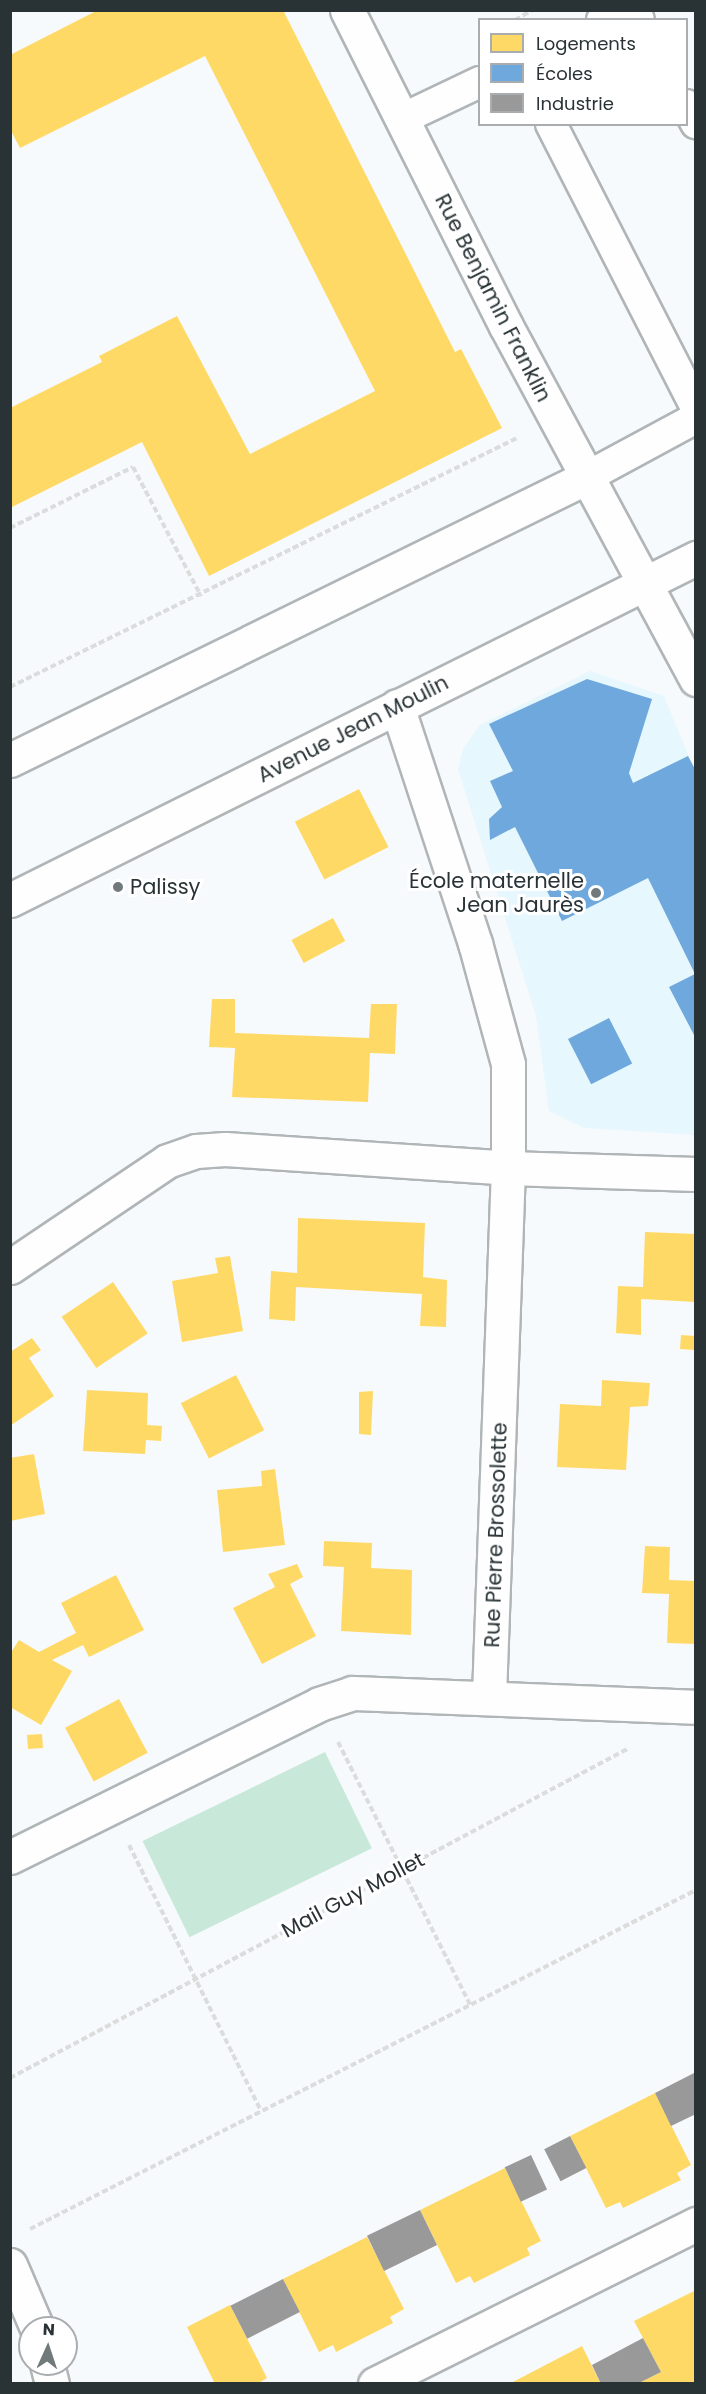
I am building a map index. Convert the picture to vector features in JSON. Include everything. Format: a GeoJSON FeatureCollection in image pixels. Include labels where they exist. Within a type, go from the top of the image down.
{"type":"FeatureCollection","features":[{"type":"Feature","properties":{"kind":"street","name":"Rue Benjamin Franklin"},"geometry":{"type":"LineString","coordinates":[[347,10],[585,478],[696,679]]}},
{"type":"Feature","properties":{"kind":"street"},"geometry":{"type":"LineString","coordinates":[[10,760],[585,478]]}},
{"type":"Feature","properties":{"kind":"street","name":"Avenue Jean Moulin"},"geometry":{"type":"LineString","coordinates":[[10,900],[696,558]]}},
{"type":"Feature","properties":{"kind":"street","name":"Rue Pierre Brossolette"},"geometry":{"type":"LineString","coordinates":[[397,706],[475,943],[508,1064],[508,1168],[489,1696]]}},
{"type":"Feature","properties":{"kind":"street"},"geometry":{"type":"LineString","coordinates":[[10,1267],[167,1161],[196,1150],[225,1149],[508,1168],[696,1174]]}},
{"type":"Feature","properties":{"kind":"street"},"geometry":{"type":"LineString","coordinates":[[10,1857],[319,1704],[352,1693],[489,1696],[696,1707]]}},
{"type":"Feature","properties":{"kind":"street"},"geometry":{"type":"LineString","coordinates":[[375,2384],[696,2224]]}},
{"type":"Feature","properties":{"kind":"street"},"geometry":{"type":"LineString","coordinates":[[10,2265],[33,2316]]}},
{"type":"Feature","properties":{"kind":"lane"},"geometry":{"type":"LineString","coordinates":[[605,18],[612,14],[635,15],[637,18]]}},
{"type":"Feature","properties":{"kind":"lane"},"geometry":{"type":"LineString","coordinates":[[402,119],[478,83]]}},
{"type":"Feature","properties":{"kind":"lane"},"geometry":{"type":"LineString","coordinates":[[688,107],[696,123]]}},
{"type":"Feature","properties":{"kind":"lane"},"geometry":{"type":"LineString","coordinates":[[552,126],[696,407]]}},
{"type":"Feature","properties":{"kind":"lane"},"geometry":{"type":"LineString","coordinates":[[585,478],[696,418]]}},
{"type":"Feature","properties":{"kind":"path"},"geometry":{"type":"LineString","coordinates":[[518,18],[532,10]]}},
{"type":"Feature","properties":{"kind":"path"},"geometry":{"type":"LineString","coordinates":[[10,687],[201,596],[555,419]]}},
{"type":"Feature","properties":{"kind":"path"},"geometry":{"type":"LineString","coordinates":[[10,528],[132,467],[201,596]]}},
{"type":"Feature","properties":{"kind":"path"},"geometry":{"type":"LineString","coordinates":[[319,1704],[470,2005]]}},
{"type":"Feature","properties":{"kind":"path","name":"Mail Guy Mollet"},"geometry":{"type":"LineString","coordinates":[[10,2078],[633,1746]]}},
{"type":"Feature","properties":{"kind":"path"},"geometry":{"type":"LineString","coordinates":[[110,1807],[261,2111]]}},
{"type":"Feature","properties":{"kind":"path"},"geometry":{"type":"LineString","coordinates":[[21,2234],[696,1890]]}},
{"type":"Feature","properties":{"kind":"shaded area","name":"École maternelle Jean Jaurès"},"geometry":{"type":"Polygon","coordinates":[[[590,671],[664,696],[695,771],[695,1135],[584,1128],[549,1111],[536,1016],[458,769],[463,749],[480,725],[590,671]]]}},
{"type":"Feature","properties":{"kind":"green space"},"geometry":{"type":"Polygon","coordinates":[[[325,1752],[372,1848],[189,1937],[143,1841],[325,1752]]]}},
{"type":"Feature","properties":{"kind":"building: Logements"},"geometry":{"type":"Polygon","coordinates":[[[98,10],[283,10],[455,352],[461,349],[502,428],[209,576],[142,442],[10,508],[10,408],[102,362],[99,356],[177,316],[250,454],[375,391],[205,56],[20,148],[10,129],[10,55],[98,10]]]}},
{"type":"Feature","properties":{"kind":"building: Logements"},"geometry":{"type":"Polygon","coordinates":[[[359,789],[389,847],[324,880],[295,822],[359,789]]]}},
{"type":"Feature","properties":{"kind":"building: Logements"},"geometry":{"type":"Polygon","coordinates":[[[333,918],[345,941],[304,963],[292,940],[333,918]]]}},
{"type":"Feature","properties":{"kind":"building: Logements"},"geometry":{"type":"Polygon","coordinates":[[[212,999],[235,999],[235,1033],[369,1038],[371,1004],[397,1004],[395,1054],[370,1053],[368,1102],[232,1097],[235,1048],[209,1047],[212,999]]]}},
{"type":"Feature","properties":{"kind":"building: Logements"},"geometry":{"type":"Polygon","coordinates":[[[298,1218],[425,1223],[423,1277],[447,1280],[446,1327],[420,1326],[422,1294],[296,1287],[295,1321],[269,1319],[271,1271],[297,1273],[298,1218]]]}},
{"type":"Feature","properties":{"kind":"building: Logements"},"geometry":{"type":"Polygon","coordinates":[[[645,1232],[696,1234],[696,1302],[641,1299],[641,1335],[616,1333],[618,1286],[643,1287],[645,1232]]]}},
{"type":"Feature","properties":{"kind":"building: Logements"},"geometry":{"type":"Polygon","coordinates":[[[230,1256],[243,1331],[182,1342],[172,1281],[218,1273],[215,1258],[230,1256]]]}},
{"type":"Feature","properties":{"kind":"building: Logements"},"geometry":{"type":"Polygon","coordinates":[[[113,1282],[148,1333],[96,1368],[62,1317],[113,1282]]]}},
{"type":"Feature","properties":{"kind":"building: Logements"},"geometry":{"type":"Polygon","coordinates":[[[681,1335],[696,1336],[695,1350],[680,1349],[681,1335]]]}},
{"type":"Feature","properties":{"kind":"building: Logements"},"geometry":{"type":"Polygon","coordinates":[[[32,1338],[41,1350],[29,1358],[54,1396],[10,1426],[10,1352],[32,1338]]]}},
{"type":"Feature","properties":{"kind":"building: Logements"},"geometry":{"type":"Polygon","coordinates":[[[236,1375],[264,1430],[209,1458],[181,1403],[236,1375]]]}},
{"type":"Feature","properties":{"kind":"building: Logements"},"geometry":{"type":"Polygon","coordinates":[[[602,1380],[650,1383],[648,1406],[630,1407],[626,1470],[557,1467],[560,1404],[601,1406],[602,1380]]]}},
{"type":"Feature","properties":{"kind":"building: Logements"},"geometry":{"type":"Polygon","coordinates":[[[87,1390],[148,1393],[147,1425],[162,1426],[161,1441],[146,1440],[145,1454],[83,1451],[87,1390]]]}},
{"type":"Feature","properties":{"kind":"building: Logements"},"geometry":{"type":"Polygon","coordinates":[[[373,1391],[371,1435],[359,1434],[359,1392],[373,1391]]]}},
{"type":"Feature","properties":{"kind":"building: Logements"},"geometry":{"type":"Polygon","coordinates":[[[34,1454],[45,1514],[10,1521],[10,1458],[34,1454]]]}},
{"type":"Feature","properties":{"kind":"building: Logements"},"geometry":{"type":"Polygon","coordinates":[[[275,1469],[285,1545],[223,1552],[217,1490],[262,1486],[261,1471],[275,1469]]]}},
{"type":"Feature","properties":{"kind":"building: Logements"},"geometry":{"type":"Polygon","coordinates":[[[324,1541],[372,1543],[371,1568],[412,1570],[411,1635],[341,1631],[344,1567],[323,1566],[324,1541]]]}},
{"type":"Feature","properties":{"kind":"building: Logements"},"geometry":{"type":"Polygon","coordinates":[[[645,1546],[670,1547],[669,1580],[696,1581],[696,1644],[667,1643],[669,1594],[642,1593],[645,1546]]]}},
{"type":"Feature","properties":{"kind":"building: Logements"},"geometry":{"type":"Polygon","coordinates":[[[297,1564],[303,1577],[290,1584],[316,1636],[262,1664],[233,1608],[275,1587],[268,1574],[297,1564]]]}},
{"type":"Feature","properties":{"kind":"building: Logements"},"geometry":{"type":"Polygon","coordinates":[[[116,1575],[144,1630],[89,1657],[83,1645],[52,1660],[72,1671],[41,1725],[10,1707],[10,1654],[19,1640],[39,1652],[76,1633],[61,1603],[116,1575]]]}},
{"type":"Feature","properties":{"kind":"building: Logements"},"geometry":{"type":"Polygon","coordinates":[[[119,1699],[148,1753],[94,1781],[65,1728],[119,1699]]]}},
{"type":"Feature","properties":{"kind":"building: Logements"},"geometry":{"type":"Polygon","coordinates":[[[42,1734],[43,1748],[28,1749],[27,1735],[42,1734]]]}},
{"type":"Feature","properties":{"kind":"building: Logements"},"geometry":{"type":"Polygon","coordinates":[[[655,2093],[691,2165],[677,2173],[681,2180],[623,2208],[620,2202],[606,2208],[570,2136],[655,2093]]]}},
{"type":"Feature","properties":{"kind":"building: Logements"},"geometry":{"type":"Polygon","coordinates":[[[505,2168],[541,2241],[527,2248],[530,2255],[474,2283],[470,2276],[456,2283],[420,2210],[505,2168]]]}},
{"type":"Feature","properties":{"kind":"building: Logements"},"geometry":{"type":"Polygon","coordinates":[[[367,2237],[404,2309],[390,2317],[393,2323],[336,2352],[333,2345],[319,2352],[283,2279],[367,2237]]]}},
{"type":"Feature","properties":{"kind":"building: Logements"},"geometry":{"type":"Polygon","coordinates":[[[696,2290],[696,2384],[637,2384],[661,2372],[634,2321],[696,2290]]]}},
{"type":"Feature","properties":{"kind":"building: Logements"},"geometry":{"type":"Polygon","coordinates":[[[230,2305],[267,2378],[257,2384],[215,2384],[187,2327],[230,2305]]]}},
{"type":"Feature","properties":{"kind":"building: Logements"},"geometry":{"type":"Polygon","coordinates":[[[582,2346],[601,2384],[509,2384],[582,2346]]]}},
{"type":"Feature","properties":{"kind":"building: Écoles"},"geometry":{"type":"Polygon","coordinates":[[[587,679],[652,699],[629,773],[633,783],[688,756],[696,771],[696,1034],[694,1035],[669,987],[695,974],[648,878],[562,921],[515,827],[490,840],[489,819],[502,807],[490,781],[513,771],[489,724],[587,679]]]}},
{"type":"Feature","properties":{"kind":"building: Écoles"},"geometry":{"type":"Polygon","coordinates":[[[609,1018],[632,1063],[591,1084],[568,1039],[609,1018]]]}},
{"type":"Feature","properties":{"kind":"building: Industrie"},"geometry":{"type":"Polygon","coordinates":[[[696,2072],[696,2114],[671,2126],[655,2093],[696,2072]]]}},
{"type":"Feature","properties":{"kind":"building: Industrie"},"geometry":{"type":"Polygon","coordinates":[[[570,2136],[586,2168],[561,2181],[544,2149],[570,2136]]]}},
{"type":"Feature","properties":{"kind":"building: Industrie"},"geometry":{"type":"Polygon","coordinates":[[[531,2155],[547,2189],[521,2202],[505,2167],[531,2155]]]}},
{"type":"Feature","properties":{"kind":"building: Industrie"},"geometry":{"type":"Polygon","coordinates":[[[420,2210],[437,2245],[384,2271],[367,2236],[420,2210]]]}},
{"type":"Feature","properties":{"kind":"building: Industrie"},"geometry":{"type":"Polygon","coordinates":[[[283,2279],[300,2312],[247,2339],[230,2306],[283,2279]]]}},
{"type":"Feature","properties":{"kind":"building: Industrie"},"geometry":{"type":"Polygon","coordinates":[[[643,2338],[661,2372],[637,2384],[601,2384],[592,2365],[643,2338]]]}},
{"type":"Feature","properties":{"kind":"place","name":"Palissy"},"geometry":{"type":"Point","coordinates":[118,887]}},
{"type":"Feature","properties":{"kind":"place","name":"École maternelle Jean Jaurès"},"geometry":{"type":"Point","coordinates":[596,893]}}]}
